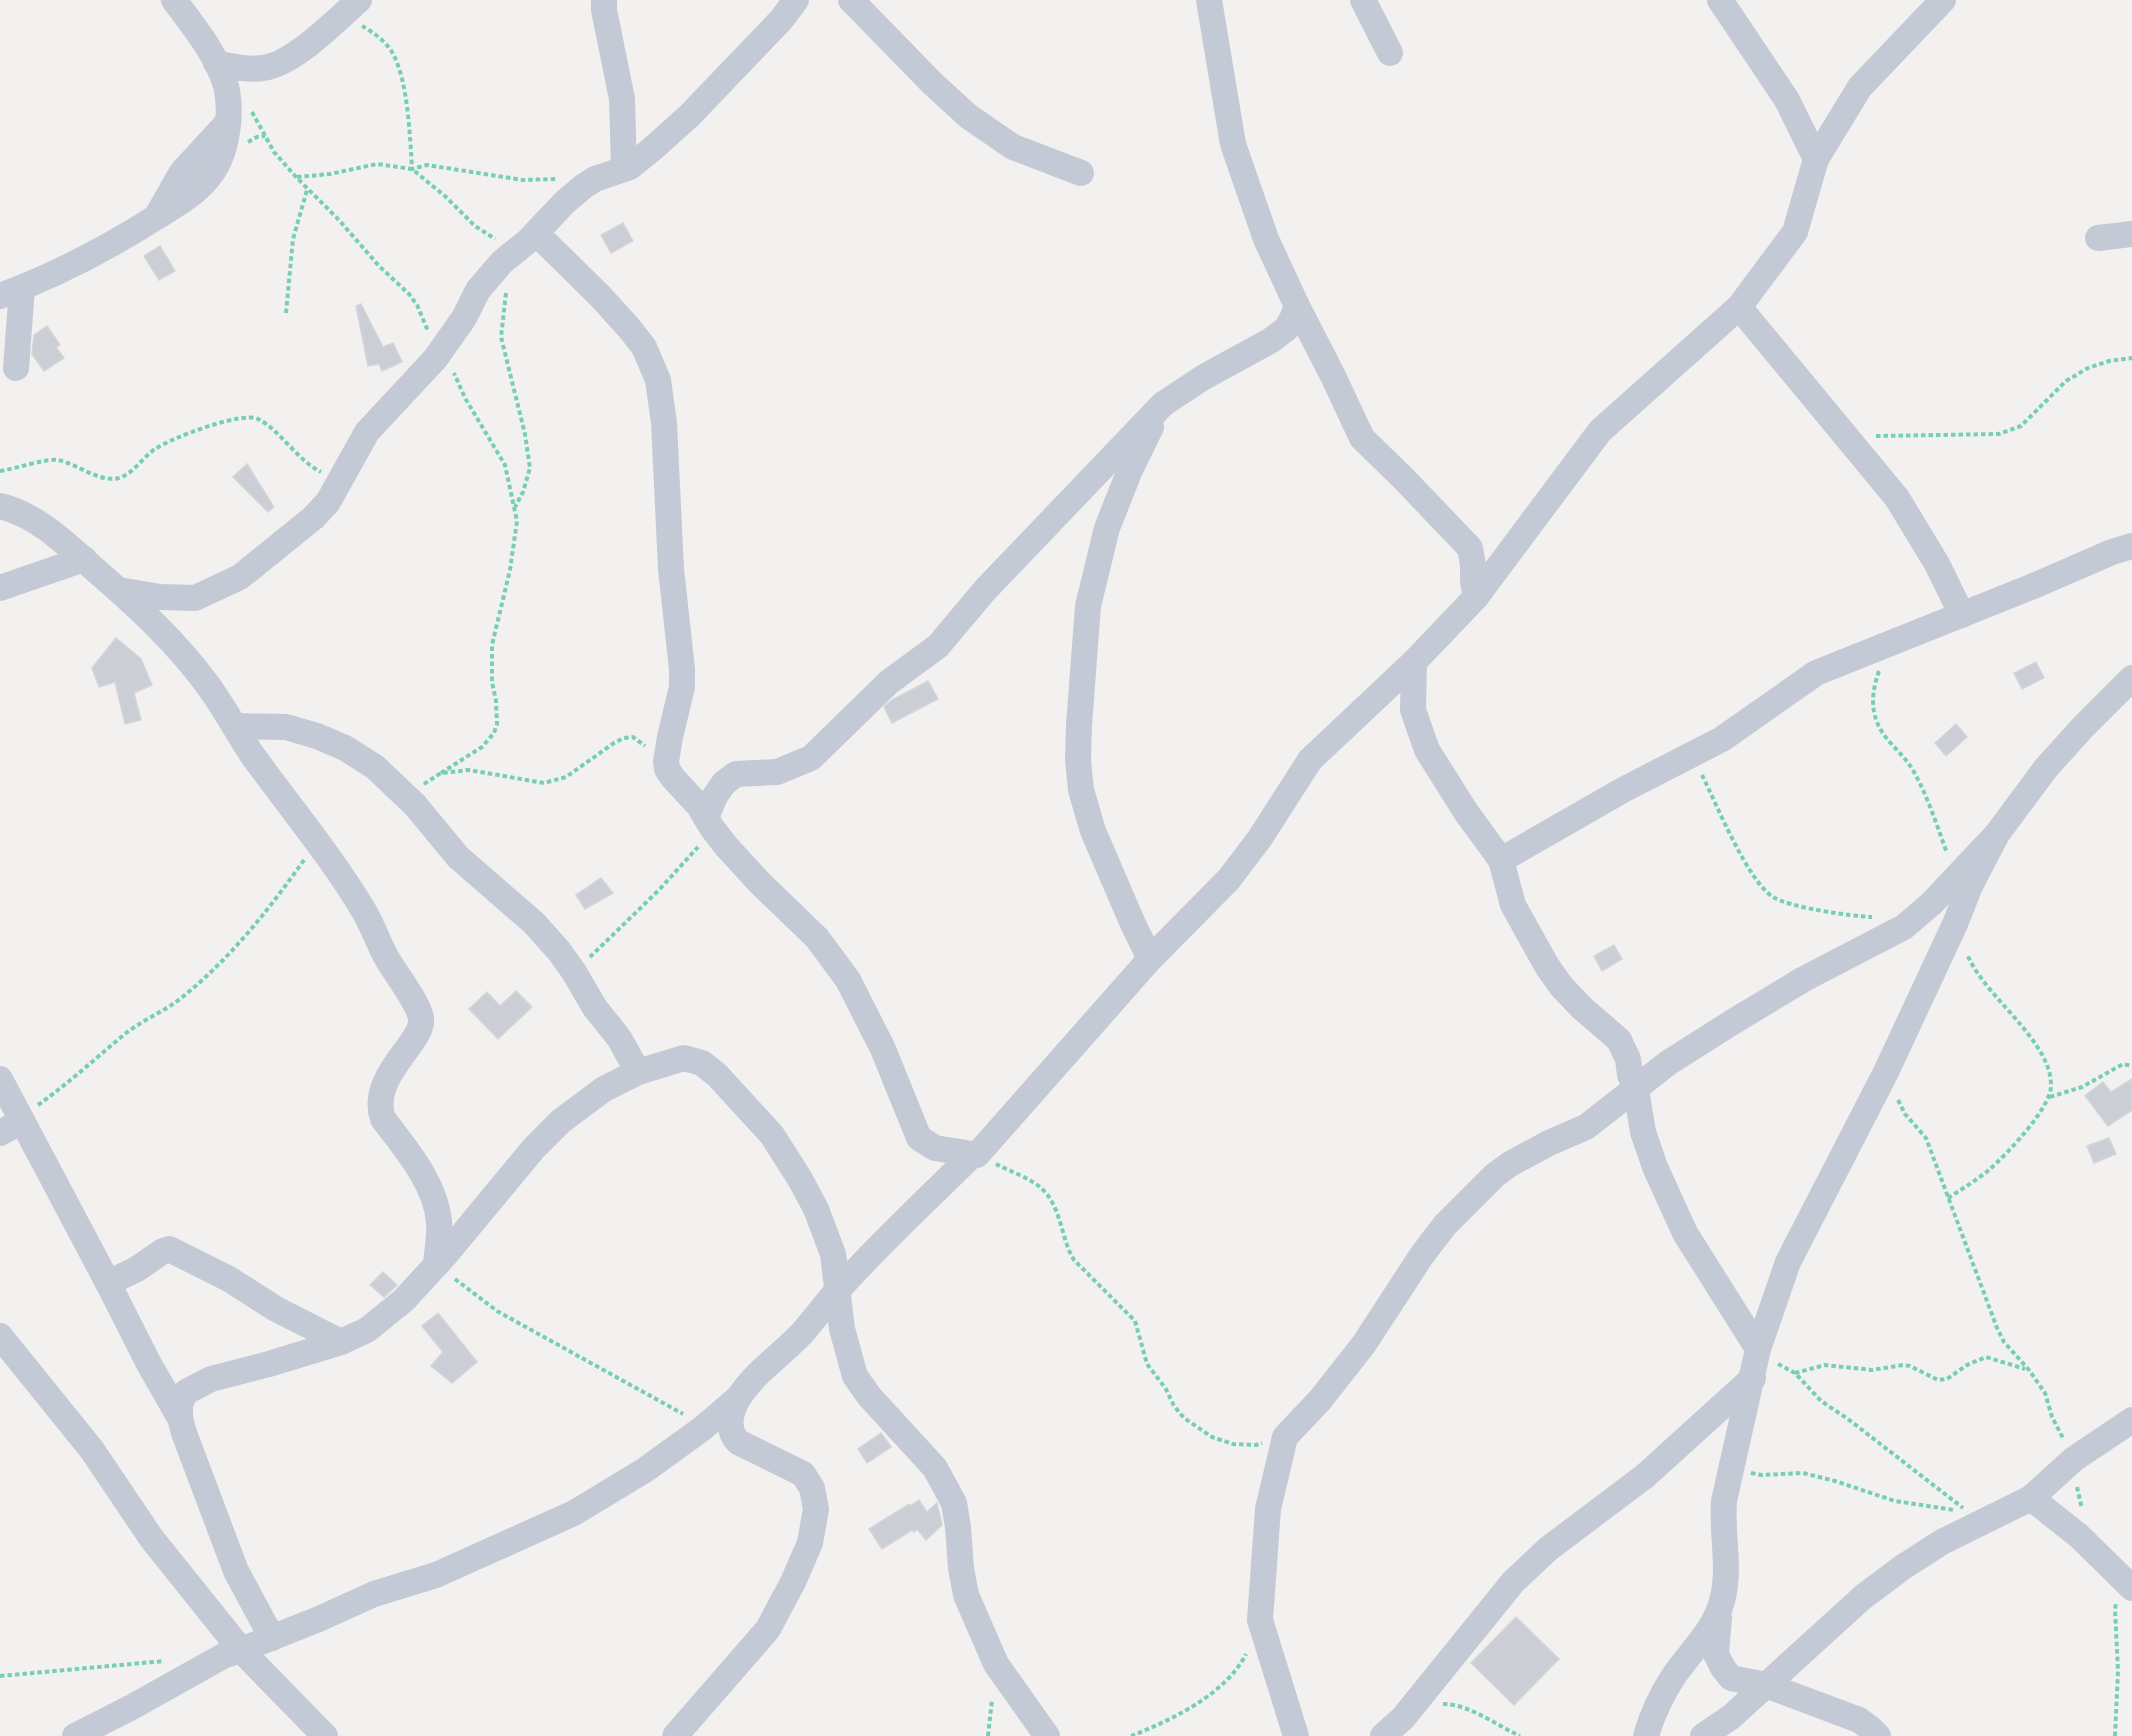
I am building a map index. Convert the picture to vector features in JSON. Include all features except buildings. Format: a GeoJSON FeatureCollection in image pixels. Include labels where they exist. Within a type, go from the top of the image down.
{"type":"FeatureCollection","features":[{"type":"Feature","properties":{"kind":"street"},"geometry":{"type":"LineString","coordinates":[[16,368],[11,292],[71,266],[156,217],[182,172],[228,122],[220,73],[174,0]]}},
{"type":"Feature","properties":{"kind":"street"},"geometry":{"type":"LineString","coordinates":[[220,73],[268,67],[289,57],[359,0]]}},
{"type":"Feature","properties":{"kind":"street"},"geometry":{"type":"LineString","coordinates":[[604,0],[621,99],[624,169]]}},
{"type":"Feature","properties":{"kind":"street"},"geometry":{"type":"LineString","coordinates":[[119,591],[180,599],[195,598],[240,577],[313,518],[328,502],[367,432],[441,351],[464,318],[478,290],[502,262],[584,186],[624,169],[651,150],[689,116],[781,20],[796,0]]}},
{"type":"Feature","properties":{"kind":"street"},"geometry":{"type":"LineString","coordinates":[[851,0],[932,83],[968,116],[1012,147],[1081,173]]}},
{"type":"Feature","properties":{"kind":"street"},"geometry":{"type":"LineString","coordinates":[[1209,0],[1233,144],[1266,239],[1362,438],[1404,478],[1470,548],[1476,597]]}},
{"type":"Feature","properties":{"kind":"street"},"geometry":{"type":"LineString","coordinates":[[1363,0],[1390,53]]}},
{"type":"Feature","properties":{"kind":"street"},"geometry":{"type":"LineString","coordinates":[[1720,0],[1787,100],[1816,159]]}},
{"type":"Feature","properties":{"kind":"street"},"geometry":{"type":"LineString","coordinates":[[75,1736],[225,1655],[272,1638],[374,1594],[436,1575],[574,1513],[645,1470],[704,1428],[739,1397],[763,1370],[803,1332],[838,1290],[975,1154],[1150,959],[1229,879],[1260,838],[1310,760],[1414,662],[1476,597],[1600,431],[1739,307],[1795,232],[1816,159],[1860,87],[1942,0]]}},
{"type":"Feature","properties":{"kind":"street"},"geometry":{"type":"LineString","coordinates":[[2098,238],[2132,234]]}},
{"type":"Feature","properties":{"kind":"street"},"geometry":{"type":"LineString","coordinates":[[522,245],[600,296],[644,347],[658,380],[664,423],[671,569],[682,669],[682,687],[666,762],[673,778],[699,806],[709,823],[759,882],[817,938],[848,980],[883,1049],[919,1138],[935,1148],[975,1154]]}},
{"type":"Feature","properties":{"kind":"street"},"geometry":{"type":"LineString","coordinates":[[709,823],[716,796],[724,783],[736,774],[777,772],[811,758],[889,682],[938,646],[985,590],[1163,404],[1204,377],[1270,341],[1289,324],[1297,306]]}},
{"type":"Feature","properties":{"kind":"street"},"geometry":{"type":"LineString","coordinates":[[1739,307],[1897,498],[1937,564],[1962,615]]}},
{"type":"Feature","properties":{"kind":"street"},"geometry":{"type":"LineString","coordinates":[[1150,959],[1093,831],[1081,789],[1078,760],[1088,606],[1107,528],[1135,460],[1163,404]]}},
{"type":"Feature","properties":{"kind":"street"},"geometry":{"type":"LineString","coordinates":[[0,506],[13,509],[37,522],[84,560],[160,628],[206,682],[253,754],[364,911],[386,957],[421,1016],[420,1029],[386,1083],[380,1100],[380,1109],[383,1119],[420,1171],[434,1198],[439,1223],[434,1267]]}},
{"type":"Feature","properties":{"kind":"street"},"geometry":{"type":"LineString","coordinates":[[1501,860],[1623,790],[1722,738],[1816,673],[2112,552],[2132,546]]}},
{"type":"Feature","properties":{"kind":"street"},"geometry":{"type":"LineString","coordinates":[[0,588],[84,560]]}},
{"type":"Feature","properties":{"kind":"street"},"geometry":{"type":"LineString","coordinates":[[1414,662],[1413,710],[1427,750],[1466,812],[1501,860],[1514,905],[1547,966],[1561,986],[1618,1040],[1625,1052],[1636,1089],[1646,1141],[1655,1167],[1685,1233],[1758,1349]]}},
{"type":"Feature","properties":{"kind":"street"},"geometry":{"type":"LineString","coordinates":[[1296,1736],[1260,1620],[1268,1509],[1285,1437],[1320,1400],[1364,1344],[1422,1255],[1445,1225],[1495,1175],[1510,1164],[1549,1143],[1586,1127],[1668,1063],[1804,979],[1904,927],[1932,903],[1997,834],[2046,768],[2132,678]]}},
{"type":"Feature","properties":{"kind":"street"},"geometry":{"type":"LineString","coordinates":[[235,726],[286,727],[317,736],[345,748],[375,767],[408,798],[449,848],[534,923],[559,951],[595,1008],[619,1038],[638,1072]]}},
{"type":"Feature","properties":{"kind":"street"},"geometry":{"type":"LineString","coordinates":[[1878,1736],[1858,1720],[1766,1685],[1731,1678],[1723,1668],[1716,1654],[1719,1611],[1726,1574],[1722,1520],[1724,1501],[1758,1349],[1788,1262],[1886,1072],[1955,924],[1970,886],[1997,834]]}},
{"type":"Feature","properties":{"kind":"street"},"geometry":{"type":"LineString","coordinates":[[1625,1052],[1641,1061],[1668,1063]]}},
{"type":"Feature","properties":{"kind":"street"},"geometry":{"type":"LineString","coordinates":[[180,1418],[180,1404],[186,1392],[211,1379],[341,1342],[367,1330],[404,1300],[534,1148],[561,1121],[604,1089],[638,1072],[684,1058],[702,1063],[744,1102],[772,1136],[816,1209],[833,1254],[842,1329],[855,1376],[868,1396],[935,1468],[954,1503],[966,1595],[996,1664],[1047,1736]]}},
{"type":"Feature","properties":{"kind":"street"},"geometry":{"type":"LineString","coordinates":[[0,1079],[14,1124],[108,1283],[149,1364],[180,1418],[236,1571],[272,1638]]}},
{"type":"Feature","properties":{"kind":"street"},"geometry":{"type":"LineString","coordinates":[[108,1283],[137,1269],[169,1249],[229,1279],[276,1309],[341,1342]]}},
{"type":"Feature","properties":{"kind":"street"},"geometry":{"type":"LineString","coordinates":[[0,1336],[92,1450],[152,1539],[242,1650],[325,1736]]}},
{"type":"Feature","properties":{"kind":"street"},"geometry":{"type":"LineString","coordinates":[[1383,1736],[1403,1718],[1513,1582],[1532,1563],[1646,1476],[1753,1378]]}},
{"type":"Feature","properties":{"kind":"street"},"geometry":{"type":"LineString","coordinates":[[675,1736],[768,1629],[793,1582],[810,1543],[816,1509],[812,1488],[803,1474],[738,1442],[731,1435],[732,1412],[739,1397]]}},
{"type":"Feature","properties":{"kind":"street"},"geometry":{"type":"LineString","coordinates":[[1703,1736],[1731,1718],[1863,1597],[1903,1567],[1942,1542],[2031,1498],[2074,1459],[2132,1420]]}},
{"type":"Feature","properties":{"kind":"street"},"geometry":{"type":"LineString","coordinates":[[2031,1498],[2092,1547],[2127,1583]]}},
{"type":"Feature","properties":{"kind":"street"},"geometry":{"type":"LineString","coordinates":[[1644,1731],[1674,1676],[1709,1630],[1719,1611]]}},
{"type":"Feature","properties":{"kind":"path"},"geometry":{"type":"LineString","coordinates":[[338,19],[369,30],[394,54],[407,105],[412,169],[482,231],[500,242],[522,245],[501,338],[525,434],[530,468],[523,492],[514,508]]}},
{"type":"Feature","properties":{"kind":"path"},"geometry":{"type":"LineString","coordinates":[[220,73],[253,114],[274,152],[307,190],[409,294],[417,305],[429,333],[459,381],[465,398],[505,465],[517,521],[510,570],[492,645],[492,682],[497,724],[494,733],[482,747],[424,783],[408,798]]}},
{"type":"Feature","properties":{"kind":"path"},"geometry":{"type":"LineString","coordinates":[[296,177],[330,174],[377,164],[412,169],[427,165],[447,167],[523,180],[595,180]]}},
{"type":"Feature","properties":{"kind":"path"},"geometry":{"type":"LineString","coordinates":[[286,313],[293,239],[307,190]]}},
{"type":"Feature","properties":{"kind":"path"},"geometry":{"type":"LineString","coordinates":[[1846,436],[1999,434],[2021,426],[2066,381],[2088,368],[2109,361],[2132,358]]}},
{"type":"Feature","properties":{"kind":"path"},"geometry":{"type":"LineString","coordinates":[[0,471],[56,460],[101,476],[121,478],[155,448],[221,423],[250,417],[262,422],[309,465],[327,476],[341,480]]}},
{"type":"Feature","properties":{"kind":"path"},"geometry":{"type":"LineString","coordinates":[[1888,645],[1871,701],[1874,717],[1886,738],[1904,757],[1914,772],[1957,877]]}},
{"type":"Feature","properties":{"kind":"path"},"geometry":{"type":"LineString","coordinates":[[441,772],[469,770],[544,783],[566,777],[614,743],[629,737],[633,737],[666,762]]}},
{"type":"Feature","properties":{"kind":"path"},"geometry":{"type":"LineString","coordinates":[[1691,754],[1752,875],[1767,893],[1776,899],[1850,916],[1912,920]]}},
{"type":"Feature","properties":{"kind":"path"},"geometry":{"type":"LineString","coordinates":[[574,972],[689,858],[709,823]]}},
{"type":"Feature","properties":{"kind":"path"},"geometry":{"type":"LineString","coordinates":[[14,1124],[128,1032],[177,1001],[207,976],[245,937],[318,843]]}},
{"type":"Feature","properties":{"kind":"path"},"geometry":{"type":"LineString","coordinates":[[1948,1198],[1989,1170],[2009,1150],[2042,1109],[2049,1097],[2051,1087],[2048,1066],[2033,1040],[1979,975],[1966,951]]}},
{"type":"Feature","properties":{"kind":"path"},"geometry":{"type":"LineString","coordinates":[[2049,1097],[2082,1087],[2123,1064],[2132,1066]]}},
{"type":"Feature","properties":{"kind":"path"},"geometry":{"type":"LineString","coordinates":[[1886,1072],[1905,1114],[1926,1138],[1997,1328],[2004,1342],[2029,1370],[2044,1393],[2052,1417],[2074,1459],[2077,1486],[2092,1547]]}},
{"type":"Feature","properties":{"kind":"path"},"geometry":{"type":"LineString","coordinates":[[975,1154],[1044,1190],[1052,1202],[1067,1249],[1074,1260],[1135,1321],[1147,1364],[1184,1418],[1212,1437],[1233,1444],[1256,1445],[1285,1437]]}},
{"type":"Feature","properties":{"kind":"path"},"geometry":{"type":"LineString","coordinates":[[434,1267],[467,1286],[498,1311],[588,1363],[665,1403],[704,1428]]}},
{"type":"Feature","properties":{"kind":"path"},"geometry":{"type":"LineString","coordinates":[[1731,1469],[1761,1475],[1803,1473],[1895,1501],[1967,1512],[1848,1419],[1821,1401],[1795,1373],[1758,1349]]}},
{"type":"Feature","properties":{"kind":"path"},"geometry":{"type":"LineString","coordinates":[[1795,1373],[1825,1365],[1872,1370],[1903,1365],[1910,1366],[1938,1380],[1947,1379],[1967,1365],[1986,1357],[2029,1370]]}},
{"type":"Feature","properties":{"kind":"path"},"geometry":{"type":"LineString","coordinates":[[2115,1736],[2118,1671],[2115,1610],[2127,1583]]}},
{"type":"Feature","properties":{"kind":"path"},"geometry":{"type":"LineString","coordinates":[[1131,1736],[1167,1721],[1228,1681],[1238,1669],[1260,1620]]}},
{"type":"Feature","properties":{"kind":"path"},"geometry":{"type":"LineString","coordinates":[[0,1676],[165,1661]]}},
{"type":"Feature","properties":{"kind":"path"},"geometry":{"type":"LineString","coordinates":[[1403,1718],[1428,1707],[1453,1704],[1520,1736]]}}]}
